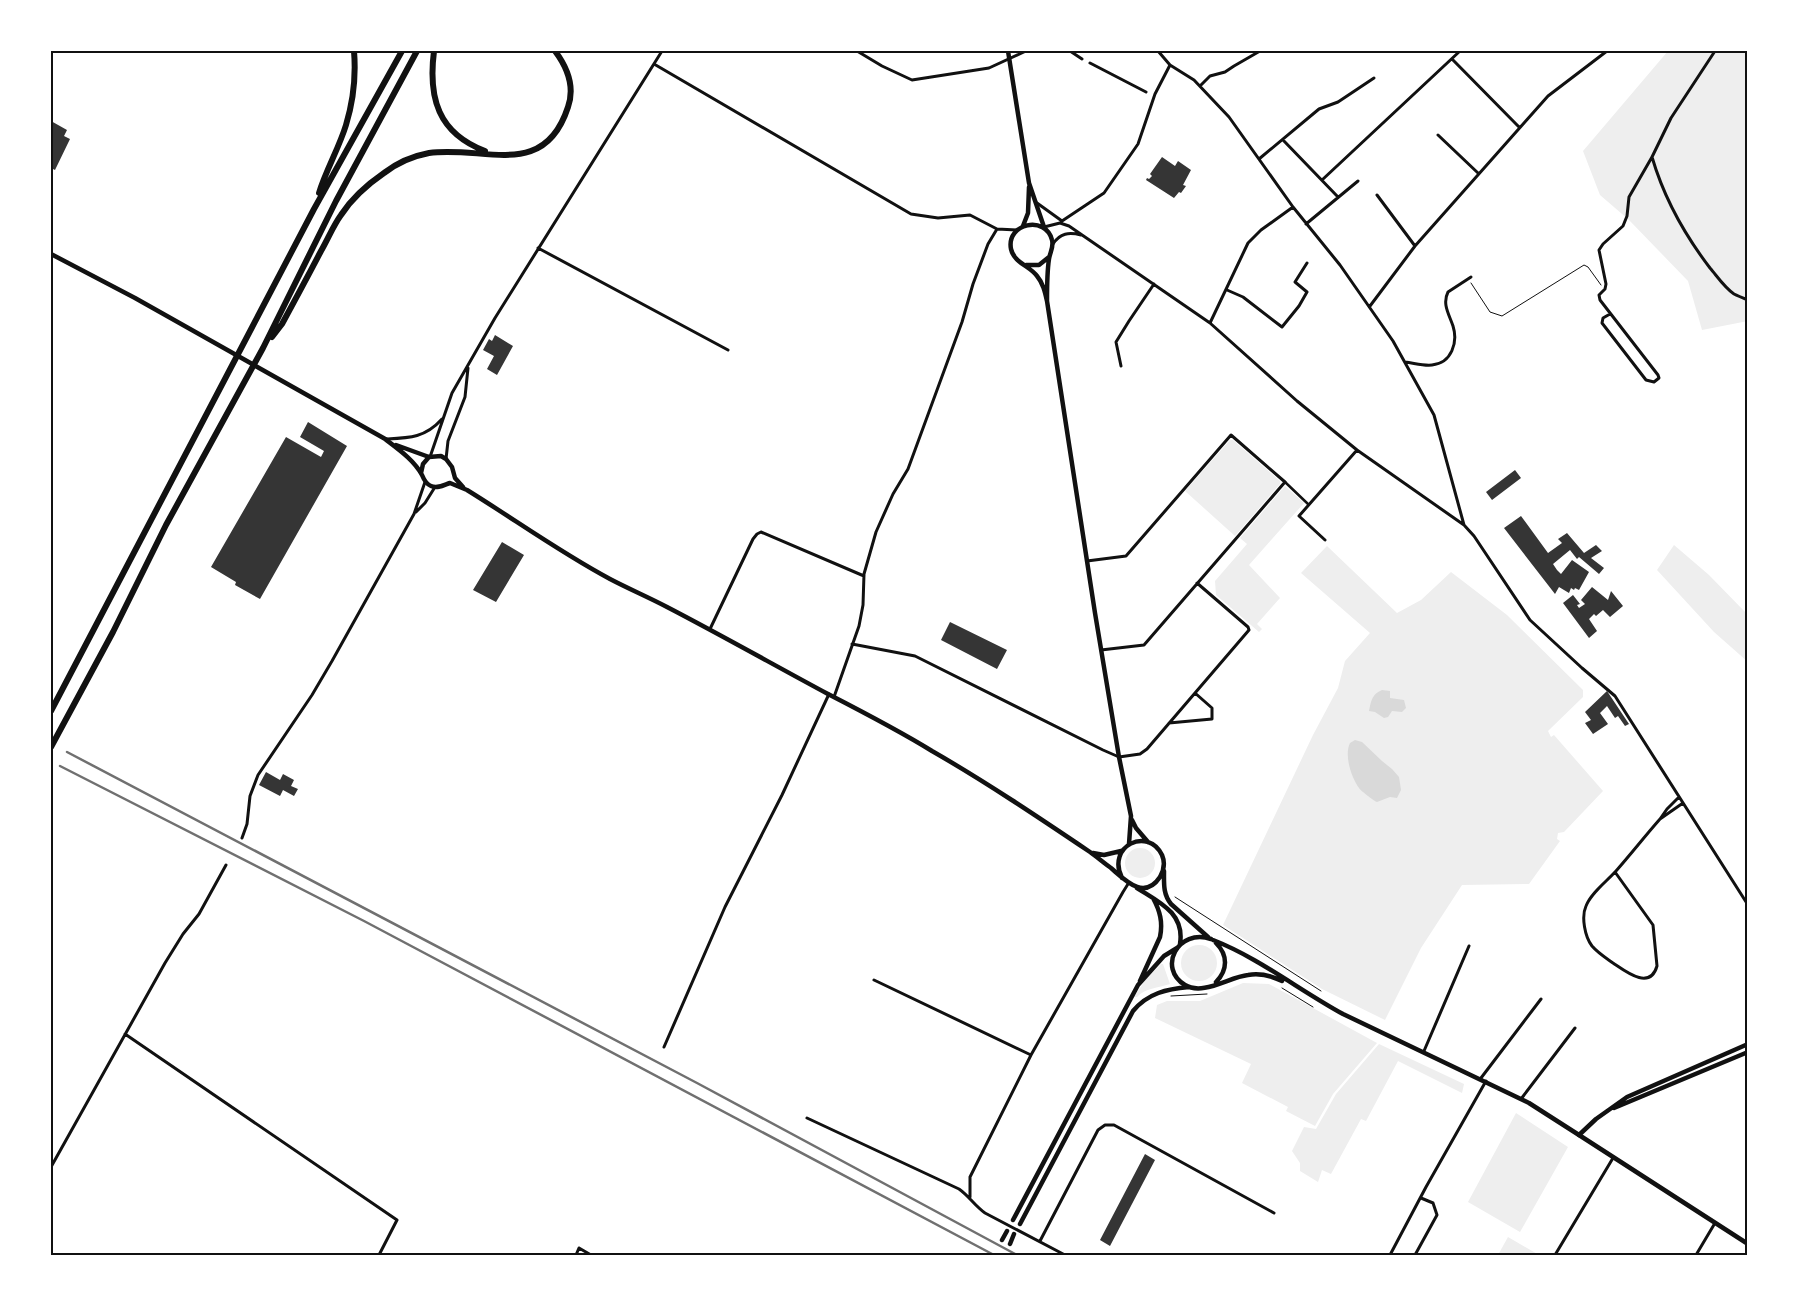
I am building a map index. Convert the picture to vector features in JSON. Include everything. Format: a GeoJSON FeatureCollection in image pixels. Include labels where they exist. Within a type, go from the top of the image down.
{"type":"FeatureCollection","features":[{"type":"Feature","properties":{"kind":"highway"},"geometry":{"type":"LineString","coordinates":[[314,209],[326,170],[346,124],[354,74],[354,51]]}},
{"type":"Feature","properties":{"kind":"highway"},"geometry":{"type":"LineString","coordinates":[[51,711],[314,209],[402,51]]}},
{"type":"Feature","properties":{"kind":"highway"},"geometry":{"type":"LineString","coordinates":[[51,747],[113,632],[166,525],[262,350],[336,201],[417,51]]}},
{"type":"Feature","properties":{"kind":"highway"},"geometry":{"type":"LineString","coordinates":[[434,51],[431,70],[433,94],[445,124],[462,140],[493,155]]}},
{"type":"Feature","properties":{"kind":"highway"},"geometry":{"type":"LineString","coordinates":[[262,350],[282,324],[341,215],[362,191],[385,172],[404,160],[428,153],[460,152],[515,156],[530,152],[545,144],[564,120],[570,102],[570,80],[564,64],[555,51]]}},
{"type":"Feature","properties":{"kind":"main road"},"geometry":{"type":"LineString","coordinates":[[1008,51],[1029,183],[1044,228],[1052,238],[1053,244],[1049,257],[1047,301]]}},
{"type":"Feature","properties":{"kind":"main road"},"geometry":{"type":"LineString","coordinates":[[1023,226],[1028,213],[1029,183]]}},
{"type":"Feature","properties":{"kind":"main road"},"geometry":{"type":"LineString","coordinates":[[1044,228],[1034,224],[1023,226],[1016,230],[1011,250],[1014,256],[1038,276],[1044,288],[1047,301],[1101,650],[1131,816],[1136,828],[1161,853],[1164,864],[1164,890],[1166,898],[1222,950],[1225,962],[1222,975],[1213,985]]}},
{"type":"Feature","properties":{"kind":"main road"},"geometry":{"type":"LineString","coordinates":[[51,254],[135,298],[400,447],[429,457],[441,456],[450,463],[455,478],[466,490]]}},
{"type":"Feature","properties":{"kind":"main road"},"geometry":{"type":"LineString","coordinates":[[1025,265],[1039,265],[1049,257]]}},
{"type":"Feature","properties":{"kind":"main road"},"geometry":{"type":"LineString","coordinates":[[385,439],[411,462],[425,482],[435,487],[450,483],[466,490],[595,570],[832,695],[955,764],[1090,852],[1128,884],[1136,887],[1170,911],[1179,921],[1182,930],[1173,958],[1173,968],[1177,978],[1189,987]]}},
{"type":"Feature","properties":{"kind":"main road"},"geometry":{"type":"LineString","coordinates":[[421,474],[423,464],[429,457]]}},
{"type":"Feature","properties":{"kind":"main road"},"geometry":{"type":"LineString","coordinates":[[447,484],[451,479],[453,470]]}},
{"type":"Feature","properties":{"kind":"main road"},"geometry":{"type":"LineString","coordinates":[[1130,844],[1131,816]]}},
{"type":"Feature","properties":{"kind":"main road"},"geometry":{"type":"LineString","coordinates":[[1090,852],[1104,855],[1121,851],[1136,842],[1149,842]]}},
{"type":"Feature","properties":{"kind":"main road"},"geometry":{"type":"LineString","coordinates":[[1121,851],[1117,864],[1122,878]]}},
{"type":"Feature","properties":{"kind":"main road"},"geometry":{"type":"LineString","coordinates":[[1136,887],[1150,886],[1155,882],[1163,871],[1164,864]]}},
{"type":"Feature","properties":{"kind":"main road"},"geometry":{"type":"LineString","coordinates":[[1013,1220],[1138,985],[1160,936],[1162,929],[1161,916],[1153,898]]}},
{"type":"Feature","properties":{"kind":"main road"},"geometry":{"type":"LineString","coordinates":[[1138,985],[1164,956],[1194,936],[1212,939],[1250,957],[1343,1014],[1481,1078],[1539,1109],[1748,1244]]}},
{"type":"Feature","properties":{"kind":"main road"},"geometry":{"type":"LineString","coordinates":[[1020,1224],[1133,1011],[1143,1001],[1158,992],[1189,987],[1201,989],[1251,974],[1271,977],[1293,985]]}},
{"type":"Feature","properties":{"kind":"main road"},"geometry":{"type":"LineString","coordinates":[[1579,1135],[1627,1096],[1748,1044]]}},
{"type":"Feature","properties":{"kind":"main road"},"geometry":{"type":"LineString","coordinates":[[1610,1108],[1622,1105],[1748,1052]]}},
{"type":"Feature","properties":{"kind":"main road"},"geometry":{"type":"LineString","coordinates":[[1002,1240],[1007,1231]]}},
{"type":"Feature","properties":{"kind":"main road"},"geometry":{"type":"LineString","coordinates":[[1010,1244],[1014,1234]]}},
{"type":"Feature","properties":{"kind":"street"},"geometry":{"type":"LineString","coordinates":[[429,457],[452,393],[495,318],[662,51]]}},
{"type":"Feature","properties":{"kind":"street"},"geometry":{"type":"LineString","coordinates":[[857,51],[882,66],[912,80],[989,68],[1026,51]]}},
{"type":"Feature","properties":{"kind":"street"},"geometry":{"type":"LineString","coordinates":[[1158,51],[1170,65],[1187,75],[1200,86],[1229,117],[1293,207],[1340,265],[1370,307],[1405,362],[1434,415],[1464,525]]}},
{"type":"Feature","properties":{"kind":"street"},"geometry":{"type":"LineString","coordinates":[[1200,86],[1210,76],[1225,72],[1260,51]]}},
{"type":"Feature","properties":{"kind":"street"},"geometry":{"type":"LineString","coordinates":[[1322,180],[1460,51]]}},
{"type":"Feature","properties":{"kind":"street"},"geometry":{"type":"LineString","coordinates":[[1370,307],[1415,246],[1519,127],[1548,96],[1607,51]]}},
{"type":"Feature","properties":{"kind":"street"},"geometry":{"type":"LineString","coordinates":[[1610,314],[1604,318],[1602,323],[1646,380],[1654,382],[1659,378],[1658,375],[1599,297],[1604,290],[1606,281],[1599,250],[1623,226],[1627,216],[1629,197],[1678,106],[1715,51]]}},
{"type":"Feature","properties":{"kind":"street"},"geometry":{"type":"LineString","coordinates":[[1070,52],[1082,59]]}},
{"type":"Feature","properties":{"kind":"street"},"geometry":{"type":"LineString","coordinates":[[1452,59],[1519,127]]}},
{"type":"Feature","properties":{"kind":"street"},"geometry":{"type":"LineString","coordinates":[[1090,63],[1146,92]]}},
{"type":"Feature","properties":{"kind":"street"},"geometry":{"type":"LineString","coordinates":[[654,64],[911,214],[938,218],[970,215],[997,229],[1016,230]]}},
{"type":"Feature","properties":{"kind":"street"},"geometry":{"type":"LineString","coordinates":[[1062,221],[1104,193],[1138,144],[1153,96],[1170,65]]}},
{"type":"Feature","properties":{"kind":"street"},"geometry":{"type":"LineString","coordinates":[[1259,159],[1318,109],[1338,102],[1374,78]]}},
{"type":"Feature","properties":{"kind":"street"},"geometry":{"type":"LineString","coordinates":[[1438,135],[1478,173]]}},
{"type":"Feature","properties":{"kind":"street"},"geometry":{"type":"LineString","coordinates":[[1283,140],[1338,197]]}},
{"type":"Feature","properties":{"kind":"street"},"geometry":{"type":"LineString","coordinates":[[1652,157],[1662,186],[1677,218],[1695,248],[1718,278],[1734,294],[1748,300]]}},
{"type":"Feature","properties":{"kind":"street"},"geometry":{"type":"LineString","coordinates":[[1306,224],[1358,181]]}},
{"type":"Feature","properties":{"kind":"street"},"geometry":{"type":"LineString","coordinates":[[1377,195],[1415,246]]}},
{"type":"Feature","properties":{"kind":"street"},"geometry":{"type":"LineString","coordinates":[[1035,202],[1210,323],[1297,401],[1357,450],[1464,525],[1474,536],[1532,622],[1615,696],[1748,905]]}},
{"type":"Feature","properties":{"kind":"street"},"geometry":{"type":"LineString","coordinates":[[1210,323],[1248,244],[1261,230],[1293,207]]}},
{"type":"Feature","properties":{"kind":"street"},"geometry":{"type":"LineString","coordinates":[[1044,228],[1060,223],[1069,226]]}},
{"type":"Feature","properties":{"kind":"street"},"geometry":{"type":"LineString","coordinates":[[664,1047],[726,907],[832,695],[859,626],[863,605],[864,576],[876,532],[893,494],[911,462],[960,329],[975,277],[988,244],[997,229]]}},
{"type":"Feature","properties":{"kind":"street"},"geometry":{"type":"LineString","coordinates":[[1053,244],[1064,234],[1076,234],[1088,239]]}},
{"type":"Feature","properties":{"kind":"street"},"geometry":{"type":"LineString","coordinates":[[538,248],[728,350]]}},
{"type":"Feature","properties":{"kind":"street"},"geometry":{"type":"LineString","coordinates":[[1227,290],[1243,297],[1282,326],[1299,306],[1307,292],[1295,282],[1307,263]]}},
{"type":"Feature","properties":{"kind":"street"},"geometry":{"type":"LineString","coordinates":[[1405,362],[1432,365],[1439,363],[1452,353],[1454,345],[1453,327],[1446,310],[1446,296],[1448,292],[1470,278]]}},
{"type":"Feature","properties":{"kind":"street"},"geometry":{"type":"LineString","coordinates":[[1121,366],[1116,342],[1154,284]]}},
{"type":"Feature","properties":{"kind":"street"},"geometry":{"type":"LineString","coordinates":[[446,459],[448,441],[465,397],[469,365]]}},
{"type":"Feature","properties":{"kind":"street"},"geometry":{"type":"LineString","coordinates":[[385,439],[400,439],[422,435],[430,431],[444,416]]}},
{"type":"Feature","properties":{"kind":"street"},"geometry":{"type":"LineString","coordinates":[[1087,562],[1126,556],[1231,435],[1308,504]]}},
{"type":"Feature","properties":{"kind":"street"},"geometry":{"type":"LineString","coordinates":[[1325,540],[1299,517],[1308,504],[1357,450]]}},
{"type":"Feature","properties":{"kind":"street"},"geometry":{"type":"LineString","coordinates":[[242,838],[247,824],[250,796],[258,775],[318,687],[414,514],[425,482]]}},
{"type":"Feature","properties":{"kind":"street"},"geometry":{"type":"LineString","coordinates":[[1101,650],[1144,645],[1285,482]]}},
{"type":"Feature","properties":{"kind":"street"},"geometry":{"type":"LineString","coordinates":[[414,514],[425,503],[435,487]]}},
{"type":"Feature","properties":{"kind":"street"},"geometry":{"type":"LineString","coordinates":[[710,630],[753,540],[759,532],[765,532],[864,576]]}},
{"type":"Feature","properties":{"kind":"street"},"geometry":{"type":"LineString","coordinates":[[852,644],[916,656],[1119,757],[1143,753],[1249,630],[1248,627],[1197,583]]}},
{"type":"Feature","properties":{"kind":"street"},"geometry":{"type":"LineString","coordinates":[[1168,724],[1212,718],[1212,708],[1195,693]]}},
{"type":"Feature","properties":{"kind":"street"},"geometry":{"type":"LineString","coordinates":[[1615,872],[1654,929],[1657,966],[1655,971],[1647,977],[1634,976],[1596,951],[1588,939],[1584,919],[1585,907],[1590,898],[1615,872],[1679,797]]}},
{"type":"Feature","properties":{"kind":"street"},"geometry":{"type":"LineString","coordinates":[[1660,819],[1683,803]]}},
{"type":"Feature","properties":{"kind":"street"},"geometry":{"type":"LineString","coordinates":[[51,1167],[125,1034],[183,934],[199,914],[226,865]]}},
{"type":"Feature","properties":{"kind":"street"},"geometry":{"type":"LineString","coordinates":[[970,1197],[970,1177],[1031,1055],[1128,884]]}},
{"type":"Feature","properties":{"kind":"street"},"geometry":{"type":"LineString","coordinates":[[1424,1051],[1469,946]]}},
{"type":"Feature","properties":{"kind":"street"},"geometry":{"type":"LineString","coordinates":[[874,980],[1031,1055]]}},
{"type":"Feature","properties":{"kind":"street"},"geometry":{"type":"LineString","coordinates":[[1481,1078],[1541,999]]}},
{"type":"Feature","properties":{"kind":"street"},"geometry":{"type":"LineString","coordinates":[[1521,1099],[1575,1028]]}},
{"type":"Feature","properties":{"kind":"street"},"geometry":{"type":"LineString","coordinates":[[125,1034],[397,1220],[379,1255]]}},
{"type":"Feature","properties":{"kind":"street"},"geometry":{"type":"LineString","coordinates":[[1390,1255],[1486,1081]]}},
{"type":"Feature","properties":{"kind":"street"},"geometry":{"type":"LineString","coordinates":[[807,1118],[958,1189],[970,1197],[980,1209],[1065,1255]]}},
{"type":"Feature","properties":{"kind":"street"},"geometry":{"type":"LineString","coordinates":[[1040,1241],[1098,1130],[1105,1125],[1114,1125],[1274,1213]]}},
{"type":"Feature","properties":{"kind":"street"},"geometry":{"type":"LineString","coordinates":[[1555,1255],[1613,1158]]}},
{"type":"Feature","properties":{"kind":"street"},"geometry":{"type":"LineString","coordinates":[[1415,1255],[1437,1215],[1433,1203],[1421,1198]]}},
{"type":"Feature","properties":{"kind":"street"},"geometry":{"type":"LineString","coordinates":[[1696,1255],[1715,1223]]}},
{"type":"Feature","properties":{"kind":"street"},"geometry":{"type":"LineString","coordinates":[[576,1255],[579,1248],[591,1255]]}},
{"type":"Feature","properties":{"kind":"path"},"geometry":{"type":"LineString","coordinates":[[1470,278],[1490,312],[1502,316],[1584,265],[1588,267],[1604,290]]}},
{"type":"Feature","properties":{"kind":"path"},"geometry":{"type":"LineString","coordinates":[[1171,894],[1189,908],[1321,992]]}},
{"type":"Feature","properties":{"kind":"path"},"geometry":{"type":"LineString","coordinates":[[1281,987],[1313,1007]]}},
{"type":"Feature","properties":{"kind":"path"},"geometry":{"type":"LineString","coordinates":[[1166,996],[1206,995],[1212,992]]}},
{"type":"Feature","properties":{"kind":"shaded area"},"geometry":{"type":"Polygon","coordinates":[[[1668,51],[1748,51],[1748,321],[1702,330],[1688,281],[1629,220],[1600,195],[1583,151],[1668,51]]]}},
{"type":"Feature","properties":{"kind":"shaded area"},"geometry":{"type":"Polygon","coordinates":[[[1230,440],[1233,440],[1280,481],[1280,484],[1235,536],[1185,491],[1230,440]]]}},
{"type":"Feature","properties":{"kind":"shaded area"},"geometry":{"type":"Polygon","coordinates":[[[1285,486],[1304,503],[1249,565],[1280,598],[1257,624],[1262,629],[1259,632],[1216,595],[1215,581],[1247,544],[1240,538],[1285,486]]]}},
{"type":"Feature","properties":{"kind":"shaded area"},"geometry":{"type":"Polygon","coordinates":[[[1674,545],[1709,575],[1748,615],[1748,662],[1714,632],[1657,570],[1674,545]]]}},
{"type":"Feature","properties":{"kind":"shaded area"},"geometry":{"type":"Polygon","coordinates":[[[1327,546],[1397,613],[1421,600],[1451,572],[1507,615],[1583,690],[1583,697],[1548,731],[1551,737],[1554,735],[1603,791],[1564,832],[1558,833],[1557,839],[1560,841],[1529,884],[1462,885],[1421,948],[1385,1020],[1322,989],[1223,925],[1313,735],[1338,688],[1345,661],[1370,633],[1301,573],[1327,546]]]}},
{"type":"Feature","properties":{"kind":"shaded area"},"geometry":{"type":"Polygon","coordinates":[[[1382,690],[1390,691],[1390,698],[1404,700],[1406,708],[1402,712],[1392,711],[1388,717],[1384,718],[1375,712],[1369,711],[1374,696],[1382,690]]]}},
{"type":"Feature","properties":{"kind":"shaded area"},"geometry":{"type":"Polygon","coordinates":[[[1355,740],[1362,742],[1399,777],[1401,790],[1397,798],[1390,797],[1377,802],[1359,788],[1353,778],[1348,760],[1348,748],[1350,743],[1355,740]]]}},
{"type":"Feature","properties":{"kind":"shaded area"},"geometry":{"type":"Polygon","coordinates":[[[1140,848],[1151,852],[1155,863],[1151,874],[1140,878],[1129,874],[1125,863],[1129,852],[1140,848]]]}},
{"type":"Feature","properties":{"kind":"shaded area"},"geometry":{"type":"Polygon","coordinates":[[[1199,945],[1212,950],[1217,963],[1212,976],[1199,981],[1186,976],[1181,963],[1186,950],[1199,945]]]}},
{"type":"Feature","properties":{"kind":"shaded area"},"geometry":{"type":"Polygon","coordinates":[[[1163,964],[1170,984],[1148,990],[1134,997],[1146,979],[1163,964]]]}},
{"type":"Feature","properties":{"kind":"shaded area"},"geometry":{"type":"Polygon","coordinates":[[[1243,983],[1269,984],[1377,1043],[1333,1094],[1315,1126],[1286,1111],[1288,1107],[1242,1083],[1251,1064],[1155,1018],[1157,1005],[1167,1001],[1200,1001],[1243,983]]]}},
{"type":"Feature","properties":{"kind":"shaded area"},"geometry":{"type":"Polygon","coordinates":[[[1379,1044],[1464,1084],[1462,1093],[1398,1061],[1366,1121],[1361,1119],[1331,1174],[1322,1170],[1318,1182],[1300,1171],[1300,1163],[1292,1151],[1304,1127],[1316,1129],[1336,1094],[1379,1044]]]}},
{"type":"Feature","properties":{"kind":"shaded area"},"geometry":{"type":"Polygon","coordinates":[[[1516,1113],[1568,1147],[1520,1232],[1468,1202],[1516,1113]]]}},
{"type":"Feature","properties":{"kind":"shaded area"},"geometry":{"type":"Polygon","coordinates":[[[1508,1237],[1539,1255],[1498,1255],[1508,1237]]]}},
{"type":"Feature","properties":{"kind":"building"},"geometry":{"type":"Polygon","coordinates":[[[51,121],[67,130],[64,136],[70,139],[55,170],[51,168],[51,121]]]}},
{"type":"Feature","properties":{"kind":"building"},"geometry":{"type":"Polygon","coordinates":[[[1162,157],[1175,166],[1178,161],[1191,170],[1183,185],[1186,186],[1174,198],[1146,180],[1152,176],[1150,174],[1162,157]]]}},
{"type":"Feature","properties":{"kind":"building"},"geometry":{"type":"Polygon","coordinates":[[[495,335],[513,346],[497,375],[487,369],[494,356],[483,350],[489,339],[492,341],[495,335]]]}},
{"type":"Feature","properties":{"kind":"building"},"geometry":{"type":"Polygon","coordinates":[[[308,422],[347,446],[260,599],[235,585],[236,582],[211,567],[286,437],[321,457],[324,451],[300,437],[308,422]]]}},
{"type":"Feature","properties":{"kind":"building"},"geometry":{"type":"Polygon","coordinates":[[[1515,470],[1521,478],[1492,500],[1486,492],[1515,470]]]}},
{"type":"Feature","properties":{"kind":"building"},"geometry":{"type":"Polygon","coordinates":[[[1521,516],[1548,553],[1562,543],[1558,539],[1567,533],[1584,553],[1596,545],[1602,551],[1591,558],[1604,568],[1599,574],[1579,557],[1577,559],[1570,550],[1553,564],[1557,570],[1561,574],[1572,560],[1589,572],[1579,590],[1571,588],[1569,593],[1559,587],[1555,594],[1504,528],[1521,516]]]}},
{"type":"Feature","properties":{"kind":"building"},"geometry":{"type":"Polygon","coordinates":[[[502,542],[524,555],[496,602],[473,590],[502,542]]]}},
{"type":"Feature","properties":{"kind":"building"},"geometry":{"type":"Polygon","coordinates":[[[1592,587],[1608,600],[1611,591],[1623,606],[1610,617],[1603,610],[1596,616],[1594,614],[1589,619],[1597,631],[1589,638],[1563,603],[1573,595],[1580,604],[1577,605],[1579,608],[1585,604],[1581,600],[1592,587]]]}},
{"type":"Feature","properties":{"kind":"building"},"geometry":{"type":"Polygon","coordinates":[[[950,622],[1007,650],[997,669],[941,640],[950,622]]]}},
{"type":"Feature","properties":{"kind":"building"},"geometry":{"type":"Polygon","coordinates":[[[1607,691],[1629,724],[1625,726],[1618,716],[1615,718],[1607,706],[1600,713],[1608,724],[1593,734],[1585,723],[1591,720],[1585,712],[1607,691]]]}},
{"type":"Feature","properties":{"kind":"building"},"geometry":{"type":"Polygon","coordinates":[[[266,772],[280,780],[283,774],[294,780],[291,786],[298,789],[294,796],[283,790],[280,796],[259,785],[266,772]]]}},
{"type":"Feature","properties":{"kind":"building"},"geometry":{"type":"Polygon","coordinates":[[[1145,1154],[1155,1160],[1110,1246],[1100,1240],[1145,1154]]]}},
{"type":"Feature","properties":{"kind":"railway"},"geometry":{"type":"LineString","coordinates":[[67,752],[697,1083],[1017,1255]]}},
{"type":"Feature","properties":{"kind":"railway"},"geometry":{"type":"LineString","coordinates":[[60,766],[364,921],[994,1255]]}}]}
